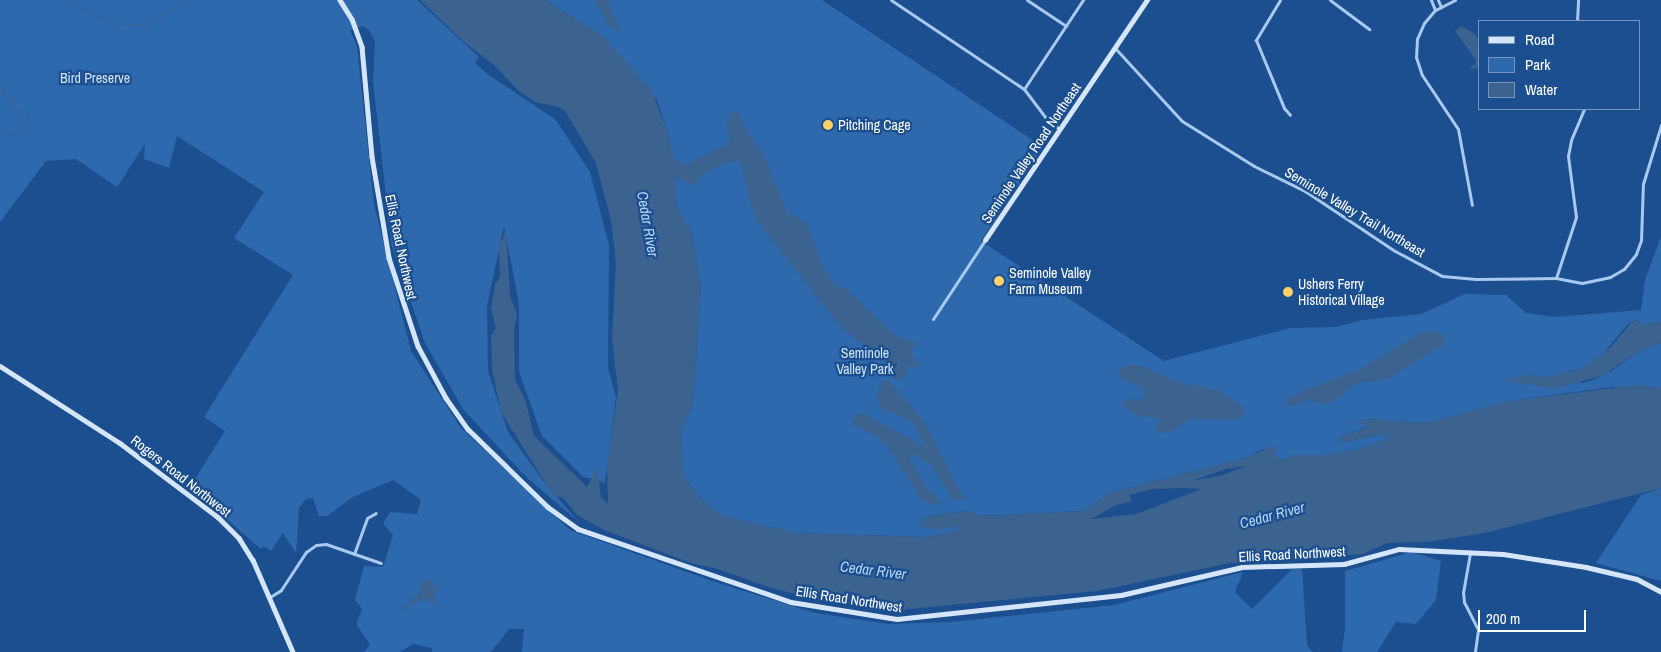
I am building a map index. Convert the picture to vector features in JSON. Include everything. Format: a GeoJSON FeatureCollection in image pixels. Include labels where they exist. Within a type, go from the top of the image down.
{"type":"FeatureCollection","features":[{"type":"Feature","properties":{"kind":"street","name":"Ellis Road Northwest"},"geometry":{"type":"LineString","coordinates":[[340,0],[352,19],[362,47],[371,149],[387,250],[404,310],[418,346],[446,398],[468,429],[552,510],[578,529],[791,602],[909,620],[1121,595],[1242,566],[1344,564],[1400,549],[1470,552],[1593,568],[1637,580],[1661,592]]}},
{"type":"Feature","properties":{"kind":"street"},"geometry":{"type":"LineString","coordinates":[[891,0],[1024,89],[1048,121],[1060,129]]}},
{"type":"Feature","properties":{"kind":"street"},"geometry":{"type":"LineString","coordinates":[[1027,0],[1066,26]]}},
{"type":"Feature","properties":{"kind":"street"},"geometry":{"type":"LineString","coordinates":[[1024,89],[1083,0]]}},
{"type":"Feature","properties":{"kind":"street","name":"Seminole Valley Road Northeast"},"geometry":{"type":"LineString","coordinates":[[933,319],[1146,0]]}},
{"type":"Feature","properties":{"kind":"street"},"geometry":{"type":"LineString","coordinates":[[1280,0],[1256,40],[1284,108],[1290,115]]}},
{"type":"Feature","properties":{"kind":"street"},"geometry":{"type":"LineString","coordinates":[[1330,0],[1369,29]]}},
{"type":"Feature","properties":{"kind":"street"},"geometry":{"type":"LineString","coordinates":[[1431,0],[1435,10]]}},
{"type":"Feature","properties":{"kind":"street"},"geometry":{"type":"LineString","coordinates":[[1438,0],[1441,7]]}},
{"type":"Feature","properties":{"kind":"street"},"geometry":{"type":"LineString","coordinates":[[1455,0],[1435,10],[1420,31],[1416,57],[1422,75],[1458,129],[1472,205]]}},
{"type":"Feature","properties":{"kind":"street"},"geometry":{"type":"LineString","coordinates":[[1577,20],[1578,0]]}},
{"type":"Feature","properties":{"kind":"street","name":"Seminole Valley Trail Northeast"},"geometry":{"type":"LineString","coordinates":[[1115,48],[1182,121],[1254,166],[1305,191],[1413,262],[1442,276],[1476,280],[1556,278],[1596,282],[1624,268],[1636,254],[1642,231],[1644,184],[1661,125]]}},
{"type":"Feature","properties":{"kind":"street"},"geometry":{"type":"LineString","coordinates":[[1556,278],[1576,217],[1568,156],[1571,140],[1584,110]]}},
{"type":"Feature","properties":{"kind":"street","name":"Rogers Road Northwest"},"geometry":{"type":"LineString","coordinates":[[0,366],[120,443],[218,517],[246,549],[294,652]]}},
{"type":"Feature","properties":{"kind":"street"},"geometry":{"type":"LineString","coordinates":[[354,554],[367,518],[376,512]]}},
{"type":"Feature","properties":{"kind":"street"},"geometry":{"type":"LineString","coordinates":[[270,597],[281,590],[306,552],[315,545],[326,544],[381,563]]}},
{"type":"Feature","properties":{"kind":"street"},"geometry":{"type":"LineString","coordinates":[[1470,552],[1463,592],[1464,602],[1478,630],[1474,652]]}},
{"type":"Feature","properties":{"kind":"green space","name":"Bird Preserve"},"geometry":{"type":"Polygon","coordinates":[[[0,0],[417,0],[479,57],[475,63],[486,73],[556,120],[590,172],[609,245],[608,368],[616,397],[605,483],[582,476],[542,436],[519,372],[519,304],[504,226],[487,306],[488,371],[508,432],[544,482],[579,522],[526,477],[463,409],[425,343],[392,247],[373,82],[375,42],[369,30],[363,26],[350,30],[357,47],[374,205],[411,351],[461,428],[570,530],[712,581],[815,613],[888,624],[951,622],[1114,605],[1243,572],[1235,592],[1252,609],[1292,569],[1302,569],[1307,645],[1313,652],[522,652],[524,629],[509,629],[491,652],[432,652],[432,648],[413,644],[400,652],[364,652],[370,645],[356,624],[362,609],[355,600],[364,566],[383,567],[393,535],[383,523],[390,512],[417,514],[421,500],[393,480],[353,497],[327,516],[319,516],[313,498],[306,499],[299,508],[296,553],[283,533],[271,551],[264,546],[261,549],[190,487],[225,431],[204,417],[293,275],[234,238],[264,192],[177,136],[169,168],[144,159],[145,144],[117,187],[76,159],[46,161],[0,222],[0,0]]]}},
{"type":"Feature","properties":{"kind":"green space","name":"Seminole Valley Park"},"geometry":{"type":"Polygon","coordinates":[[[546,0],[822,0],[1043,147],[981,241],[1164,361],[1290,328],[1336,327],[1362,320],[1421,314],[1465,294],[1506,295],[1526,313],[1555,317],[1641,310],[1645,280],[1661,237],[1661,322],[1642,325],[1637,320],[1629,323],[1600,357],[1581,369],[1566,372],[1582,383],[1593,380],[1613,370],[1637,352],[1661,343],[1661,388],[1612,387],[1509,401],[1427,423],[1367,419],[1356,421],[1370,426],[1339,437],[1340,443],[1382,434],[1390,438],[1358,449],[1325,455],[1293,455],[1284,460],[1275,459],[1263,449],[1248,457],[1112,492],[1082,511],[981,516],[968,511],[928,516],[948,528],[959,526],[958,530],[928,537],[795,533],[720,515],[700,498],[683,474],[681,429],[693,404],[701,287],[692,234],[677,206],[669,136],[657,100],[603,37],[546,0]]]}},
{"type":"Feature","properties":{"kind":"green space"},"geometry":{"type":"Polygon","coordinates":[[[1661,488],[1661,581],[1596,563],[1641,495],[1661,488]]]}},
{"type":"Feature","properties":{"kind":"green space"},"geometry":{"type":"Polygon","coordinates":[[[1412,552],[1441,561],[1436,600],[1416,624],[1396,622],[1377,652],[1342,652],[1345,628],[1345,571],[1412,552]]]}},
{"type":"Feature","properties":{"kind":"water","name":"Cedar River"},"geometry":{"type":"Polygon","coordinates":[[[420,0],[545,0],[603,37],[652,91],[669,136],[673,158],[684,165],[724,146],[730,140],[726,125],[732,111],[738,112],[743,125],[765,158],[787,213],[807,223],[821,264],[837,287],[845,288],[893,334],[914,342],[915,347],[909,351],[920,365],[917,368],[908,366],[904,378],[896,380],[886,373],[884,359],[842,329],[761,227],[751,206],[740,161],[721,164],[707,171],[694,185],[689,185],[681,178],[675,181],[677,206],[692,234],[701,287],[693,404],[681,429],[683,474],[700,498],[720,515],[795,533],[928,537],[958,530],[958,526],[941,529],[926,528],[920,524],[922,519],[928,516],[968,511],[981,516],[1082,511],[1112,492],[1248,457],[1274,445],[1277,449],[1275,458],[1284,460],[1293,455],[1325,455],[1358,449],[1390,438],[1382,435],[1340,443],[1339,437],[1369,427],[1355,421],[1367,419],[1427,423],[1509,401],[1638,385],[1661,388],[1661,488],[1485,533],[1427,542],[1387,543],[1363,554],[1230,563],[1097,591],[900,610],[827,601],[774,589],[718,569],[691,563],[604,530],[577,515],[563,498],[553,495],[501,411],[492,370],[491,336],[496,328],[491,309],[495,284],[500,277],[499,247],[506,230],[510,296],[517,314],[514,333],[515,380],[525,399],[534,436],[587,487],[597,466],[601,497],[608,504],[607,465],[618,391],[612,338],[616,264],[611,220],[596,163],[565,111],[559,107],[535,102],[518,90],[495,66],[463,41],[420,0]],[[1246,466],[1226,469],[1191,481],[1223,475],[1246,466]],[[1153,489],[1129,495],[1132,501],[1116,505],[1091,519],[1136,514],[1202,489],[1153,489]]]}},
{"type":"Feature","properties":{"kind":"water"},"geometry":{"type":"Polygon","coordinates":[[[594,0],[607,0],[620,32],[609,26],[594,0]]]}},
{"type":"Feature","properties":{"kind":"water"},"geometry":{"type":"Polygon","coordinates":[[[1461,26],[1475,34],[1478,40],[1478,68],[1472,69],[1470,66],[1475,65],[1476,60],[1455,31],[1461,26]]]}},
{"type":"Feature","properties":{"kind":"water"},"geometry":{"type":"Polygon","coordinates":[[[1634,319],[1642,325],[1661,322],[1661,343],[1637,352],[1604,375],[1554,389],[1502,380],[1526,375],[1549,377],[1581,369],[1611,347],[1634,319]]]}},
{"type":"Feature","properties":{"kind":"water"},"geometry":{"type":"Polygon","coordinates":[[[1431,331],[1446,336],[1445,343],[1388,379],[1354,384],[1339,398],[1326,404],[1306,400],[1294,406],[1285,405],[1289,398],[1308,388],[1359,370],[1420,333],[1431,331]]]}},
{"type":"Feature","properties":{"kind":"water"},"geometry":{"type":"Polygon","coordinates":[[[1126,365],[1141,366],[1178,382],[1216,390],[1244,407],[1245,413],[1236,420],[1190,419],[1169,433],[1157,432],[1154,427],[1162,419],[1139,416],[1122,406],[1122,402],[1133,399],[1145,400],[1144,392],[1136,384],[1123,380],[1117,371],[1126,365]]]}},
{"type":"Feature","properties":{"kind":"water"},"geometry":{"type":"Polygon","coordinates":[[[888,379],[924,422],[965,501],[953,500],[930,464],[912,453],[910,459],[924,484],[941,504],[933,505],[921,500],[891,452],[877,437],[851,424],[858,413],[866,415],[925,447],[916,427],[906,419],[882,409],[876,398],[882,382],[888,379]]]}},
{"type":"Feature","properties":{"kind":"water"},"geometry":{"type":"Polygon","coordinates":[[[423,579],[432,581],[433,587],[440,587],[434,595],[434,605],[425,598],[399,611],[418,593],[423,579]]]}},
{"type":"Feature","properties":{"kind":"waterway"},"geometry":{"type":"LineString","coordinates":[[65,0],[114,23],[132,25],[148,24],[186,0]]}},
{"type":"Feature","properties":{"kind":"waterway"},"geometry":{"type":"LineString","coordinates":[[0,84],[16,110],[27,115],[24,129],[9,136],[5,131],[0,133]]}},
{"type":"Feature","properties":{"kind":"waterway"},"geometry":{"type":"LineString","coordinates":[[1649,492],[1661,495]]}},
{"type":"Feature","properties":{"kind":"place","name":"Pitching Cage"},"geometry":{"type":"Point","coordinates":[828,125]}},
{"type":"Feature","properties":{"kind":"place","name":"Seminole Valley Farm Museum"},"geometry":{"type":"Point","coordinates":[999,281]}},
{"type":"Feature","properties":{"kind":"place","name":"Ushers Ferry Historical Village"},"geometry":{"type":"Point","coordinates":[1288,292]}}]}
